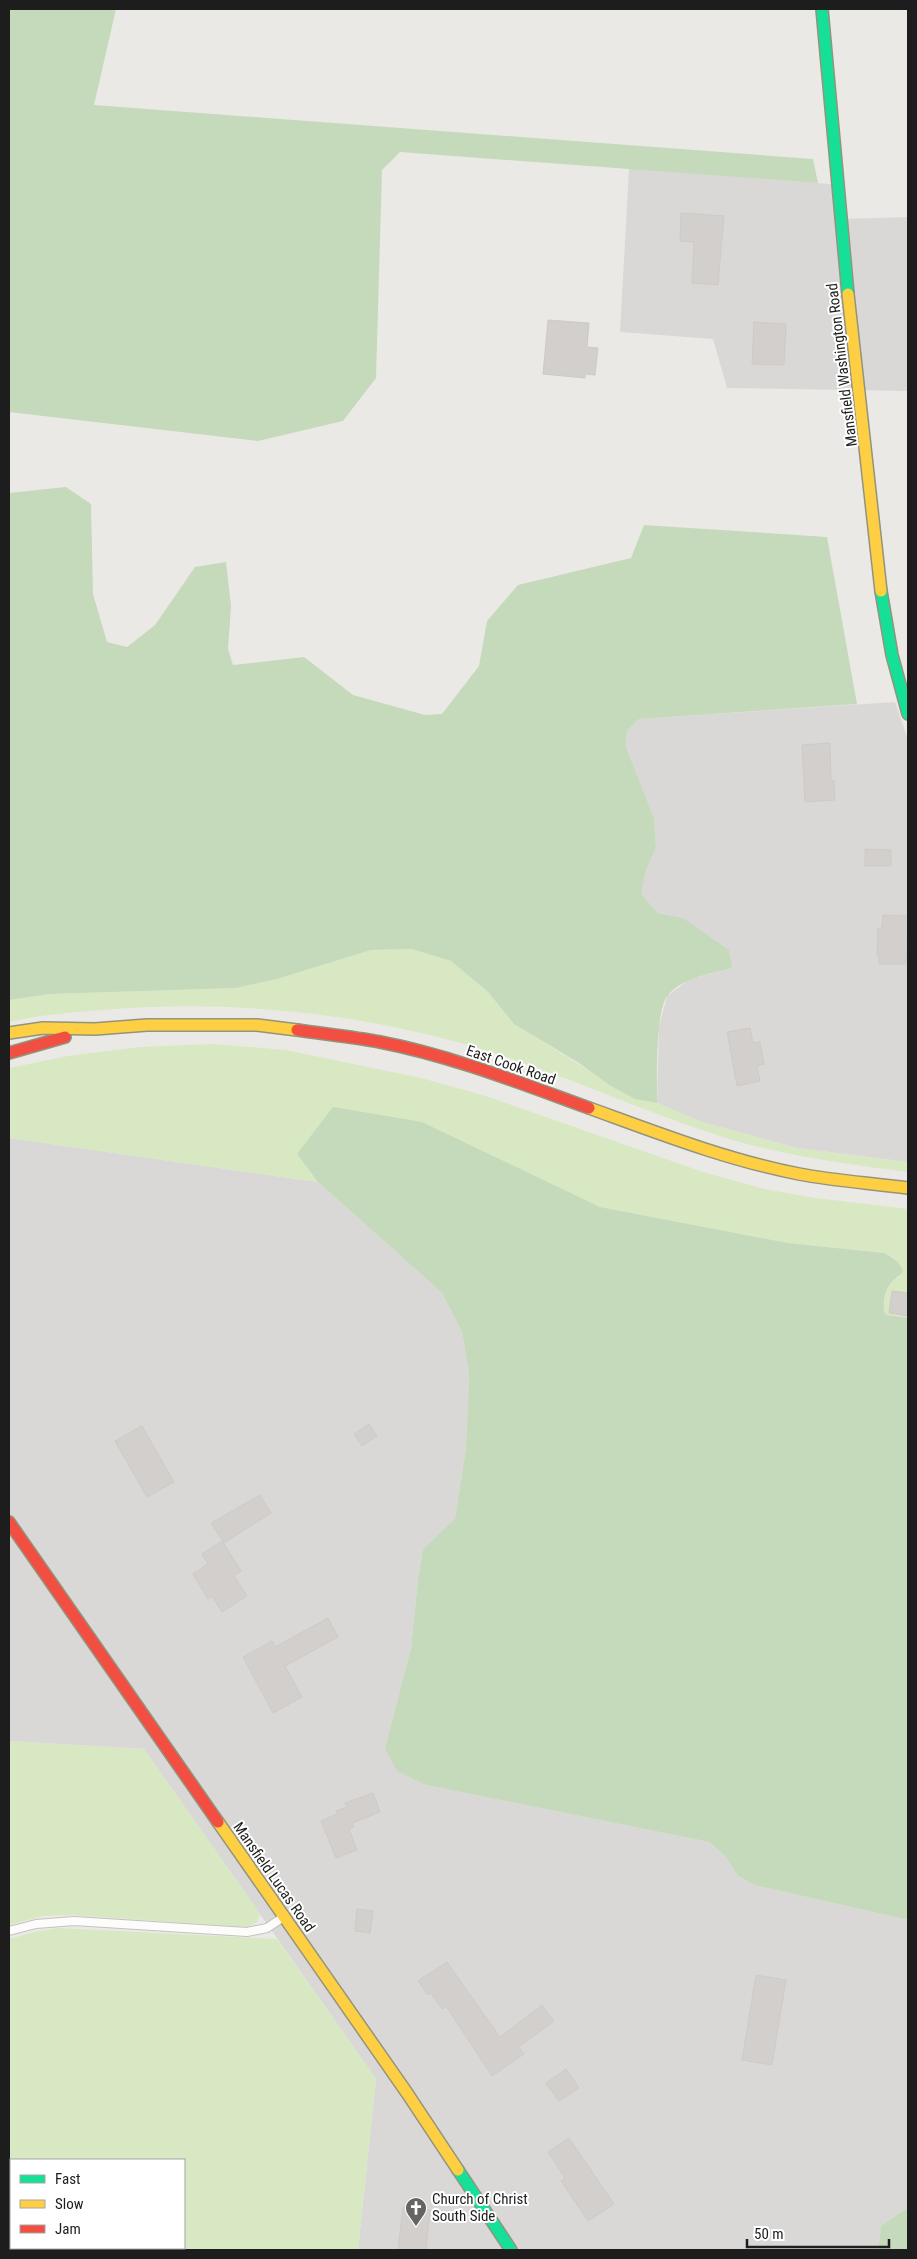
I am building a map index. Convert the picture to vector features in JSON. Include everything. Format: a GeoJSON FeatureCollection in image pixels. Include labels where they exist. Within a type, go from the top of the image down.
{"type":"FeatureCollection","features":[{"type":"Feature","properties":{"kind":"street","name":"Mansfield Washington Road"},"geometry":{"type":"LineString","coordinates":[[822,9],[846,273],[882,596],[892,654],[908,714]]}},
{"type":"Feature","properties":{"kind":"street","name":"East Cook Road"},"geometry":{"type":"LineString","coordinates":[[9,1033],[44,1028],[95,1029],[165,1024],[257,1025],[380,1042],[489,1072],[666,1136],[752,1163],[800,1174],[908,1188]]}},
{"type":"Feature","properties":{"kind":"street","name":"East Cook Road"},"geometry":{"type":"LineString","coordinates":[[9,1053],[95,1029]]}},
{"type":"Feature","properties":{"kind":"street","name":"Mansfield Lucas Road"},"geometry":{"type":"LineString","coordinates":[[9,1522],[407,2094],[511,2250]]}},
{"type":"Feature","properties":{"kind":"lane"},"geometry":{"type":"LineString","coordinates":[[9,1931],[36,1924],[74,1921],[247,1932],[267,1928],[284,1917]]}},
{"type":"Feature","properties":{"kind":"shaded area"},"geometry":{"type":"Polygon","coordinates":[[[629,168],[842,185],[843,219],[908,217],[908,391],[727,388],[713,339],[620,332],[629,168]]]}},
{"type":"Feature","properties":{"kind":"shaded area"},"geometry":{"type":"Polygon","coordinates":[[[895,702],[908,740],[908,1162],[797,1148],[702,1122],[657,1103],[659,1027],[667,996],[690,979],[732,968],[704,934],[683,918],[658,913],[640,894],[646,870],[656,848],[654,818],[626,747],[627,731],[639,719],[895,702]]]}},
{"type":"Feature","properties":{"kind":"shaded area"},"geometry":{"type":"Polygon","coordinates":[[[9,1138],[318,1182],[442,1293],[462,1332],[469,1374],[466,1448],[455,1520],[423,1549],[411,1648],[385,1748],[426,1785],[709,1842],[726,1857],[738,1876],[754,1885],[908,1920],[908,2207],[881,2226],[878,2250],[492,2250],[376,2079],[144,1749],[9,1741],[9,1138]]]}},
{"type":"Feature","properties":{"kind":"shaded area"},"geometry":{"type":"Polygon","coordinates":[[[376,2079],[492,2250],[358,2250],[376,2079]]]}},
{"type":"Feature","properties":{"kind":"green space"},"geometry":{"type":"Polygon","coordinates":[[[9,9],[116,9],[94,105],[813,159],[818,183],[400,152],[382,170],[376,378],[343,421],[258,441],[9,412],[9,9]]]}},
{"type":"Feature","properties":{"kind":"green space"},"geometry":{"type":"Polygon","coordinates":[[[66,487],[91,504],[93,594],[107,642],[127,647],[155,625],[195,567],[226,562],[231,606],[228,649],[233,665],[304,657],[353,695],[425,715],[442,714],[479,666],[487,621],[518,585],[631,558],[644,525],[827,537],[857,704],[639,719],[627,731],[626,747],[654,818],[656,848],[646,870],[641,894],[658,913],[683,918],[729,950],[732,968],[689,980],[668,995],[664,1003],[659,1030],[657,1103],[635,1099],[611,1086],[579,1063],[514,1024],[488,992],[451,961],[412,949],[371,950],[277,979],[236,988],[50,994],[9,1000],[9,493],[66,487]]]}},
{"type":"Feature","properties":{"kind":"green space"},"geometry":{"type":"Polygon","coordinates":[[[412,949],[451,961],[488,992],[514,1024],[635,1099],[657,1103],[702,1122],[797,1148],[908,1162],[908,1172],[816,1159],[726,1138],[491,1052],[445,1039],[352,1019],[257,1009],[162,1007],[61,1014],[9,1022],[9,1000],[50,994],[236,988],[277,979],[371,950],[412,949]]]}},
{"type":"Feature","properties":{"kind":"green space"},"geometry":{"type":"Polygon","coordinates":[[[214,1044],[286,1050],[421,1078],[486,1096],[703,1172],[764,1189],[816,1198],[908,1209],[908,1318],[887,1315],[884,1312],[887,1291],[895,1279],[900,1276],[893,1256],[884,1253],[788,1243],[600,1207],[422,1122],[297,1154],[318,1182],[9,1138],[9,1068],[68,1056],[140,1047],[214,1044]]]}},
{"type":"Feature","properties":{"kind":"green space"},"geometry":{"type":"Polygon","coordinates":[[[333,1107],[422,1122],[600,1207],[788,1243],[884,1253],[899,1264],[903,1270],[887,1290],[884,1298],[884,1312],[887,1315],[908,1318],[908,1920],[754,1885],[738,1876],[726,1857],[709,1842],[426,1785],[397,1771],[385,1748],[411,1648],[423,1549],[455,1519],[466,1448],[469,1374],[462,1332],[442,1293],[318,1182],[297,1154],[333,1107]]]}},
{"type":"Feature","properties":{"kind":"green space"},"geometry":{"type":"Polygon","coordinates":[[[9,1741],[144,1749],[260,1914],[257,1922],[247,1927],[70,1915],[43,1916],[9,1925],[9,1741]]]}},
{"type":"Feature","properties":{"kind":"green space"},"geometry":{"type":"Polygon","coordinates":[[[58,1928],[277,1939],[376,2079],[358,2250],[9,2250],[9,1939],[58,1928]]]}},
{"type":"Feature","properties":{"kind":"green space"},"geometry":{"type":"Polygon","coordinates":[[[908,2207],[908,2250],[878,2250],[881,2226],[908,2207]]]}},
{"type":"Feature","properties":{"kind":"building"},"geometry":{"type":"Polygon","coordinates":[[[681,213],[724,216],[718,285],[692,283],[694,242],[680,241],[681,213]]]}},
{"type":"Feature","properties":{"kind":"building"},"geometry":{"type":"Polygon","coordinates":[[[548,320],[589,323],[587,347],[598,348],[595,375],[585,374],[585,378],[543,374],[548,320]]]}},
{"type":"Feature","properties":{"kind":"building"},"geometry":{"type":"Polygon","coordinates":[[[754,322],[786,324],[784,365],[752,364],[754,322]]]}},
{"type":"Feature","properties":{"kind":"building"},"geometry":{"type":"Polygon","coordinates":[[[830,743],[831,781],[834,780],[835,800],[805,802],[802,745],[830,743]]]}},
{"type":"Feature","properties":{"kind":"building"},"geometry":{"type":"Polygon","coordinates":[[[865,849],[891,850],[891,866],[865,866],[865,849]]]}},
{"type":"Feature","properties":{"kind":"building"},"geometry":{"type":"Polygon","coordinates":[[[883,915],[908,916],[906,964],[879,964],[879,956],[877,955],[878,928],[882,928],[883,915]]]}},
{"type":"Feature","properties":{"kind":"building"},"geometry":{"type":"Polygon","coordinates":[[[750,1028],[753,1043],[760,1042],[764,1064],[757,1066],[760,1081],[737,1086],[727,1032],[750,1028]]]}},
{"type":"Feature","properties":{"kind":"building"},"geometry":{"type":"Polygon","coordinates":[[[892,1291],[908,1293],[908,1316],[889,1313],[892,1291]]]}},
{"type":"Feature","properties":{"kind":"building"},"geometry":{"type":"Polygon","coordinates":[[[369,1424],[377,1436],[362,1446],[354,1434],[369,1424]]]}},
{"type":"Feature","properties":{"kind":"building"},"geometry":{"type":"Polygon","coordinates":[[[142,1426],[174,1482],[147,1497],[115,1441],[142,1426]]]}},
{"type":"Feature","properties":{"kind":"building"},"geometry":{"type":"Polygon","coordinates":[[[260,1495],[271,1513],[224,1543],[211,1523],[260,1495]]]}},
{"type":"Feature","properties":{"kind":"building"},"geometry":{"type":"Polygon","coordinates":[[[222,1541],[241,1571],[234,1576],[247,1596],[222,1612],[212,1596],[208,1599],[193,1574],[208,1564],[202,1554],[222,1541]]]}},
{"type":"Feature","properties":{"kind":"building"},"geometry":{"type":"Polygon","coordinates":[[[328,1618],[338,1637],[285,1666],[302,1697],[273,1713],[243,1657],[272,1641],[275,1647],[328,1618]]]}},
{"type":"Feature","properties":{"kind":"building"},"geometry":{"type":"Polygon","coordinates":[[[373,1793],[380,1812],[352,1823],[354,1827],[349,1829],[357,1850],[336,1858],[321,1821],[337,1814],[336,1811],[347,1807],[345,1803],[373,1793]]]}},
{"type":"Feature","properties":{"kind":"building"},"geometry":{"type":"Polygon","coordinates":[[[357,1909],[373,1911],[370,1933],[355,1931],[357,1909]]]}},
{"type":"Feature","properties":{"kind":"building"},"geometry":{"type":"Polygon","coordinates":[[[447,1962],[500,2037],[542,2005],[554,2021],[519,2047],[524,2054],[492,2076],[446,2006],[442,2009],[431,1993],[428,1995],[418,1981],[447,1962]]]}},
{"type":"Feature","properties":{"kind":"building"},"geometry":{"type":"Polygon","coordinates":[[[756,1975],[786,1980],[772,2065],[742,2060],[756,1975]]]}},
{"type":"Feature","properties":{"kind":"building"},"geometry":{"type":"Polygon","coordinates":[[[566,2069],[579,2088],[559,2101],[546,2083],[566,2069]]]}},
{"type":"Feature","properties":{"kind":"building"},"geometry":{"type":"Polygon","coordinates":[[[569,2138],[614,2204],[588,2221],[561,2181],[565,2178],[548,2152],[569,2138]]]}},
{"type":"Feature","properties":{"kind":"building","name":"Church of Christ South Side"},"geometry":{"type":"Polygon","coordinates":[[[403,2207],[430,2210],[426,2250],[398,2250],[403,2207]]]}},
{"type":"Feature","properties":{"kind":"traffic: fast"},"geometry":{"type":"LineString","coordinates":[[822,9],[848,294]]}},
{"type":"Feature","properties":{"kind":"traffic: fast"},"geometry":{"type":"LineString","coordinates":[[881,591],[892,655],[908,714]]}},
{"type":"Feature","properties":{"kind":"traffic: fast"},"geometry":{"type":"LineString","coordinates":[[458,2170],[511,2250]]}},
{"type":"Feature","properties":{"kind":"traffic: slow"},"geometry":{"type":"LineString","coordinates":[[848,294],[881,591]]}},
{"type":"Feature","properties":{"kind":"traffic: slow"},"geometry":{"type":"LineString","coordinates":[[9,1033],[43,1028],[95,1029],[147,1025],[257,1025],[297,1030]]}},
{"type":"Feature","properties":{"kind":"traffic: slow"},"geometry":{"type":"LineString","coordinates":[[589,1108],[693,1145],[772,1168],[826,1178],[908,1188]]}},
{"type":"Feature","properties":{"kind":"traffic: slow"},"geometry":{"type":"LineString","coordinates":[[218,1822],[407,2093],[458,2170]]}},
{"type":"Feature","properties":{"kind":"traffic: jam"},"geometry":{"type":"LineString","coordinates":[[297,1030],[380,1042],[407,1048],[486,1071],[589,1108]]}},
{"type":"Feature","properties":{"kind":"traffic: jam"},"geometry":{"type":"LineString","coordinates":[[9,1053],[65,1037]]}},
{"type":"Feature","properties":{"kind":"traffic: jam"},"geometry":{"type":"LineString","coordinates":[[9,1522],[218,1822]]}},
{"type":"Feature","properties":{"kind":"place","name":"Church of Christ South Side"},"geometry":{"type":"Point","coordinates":[416,2227]}}]}
